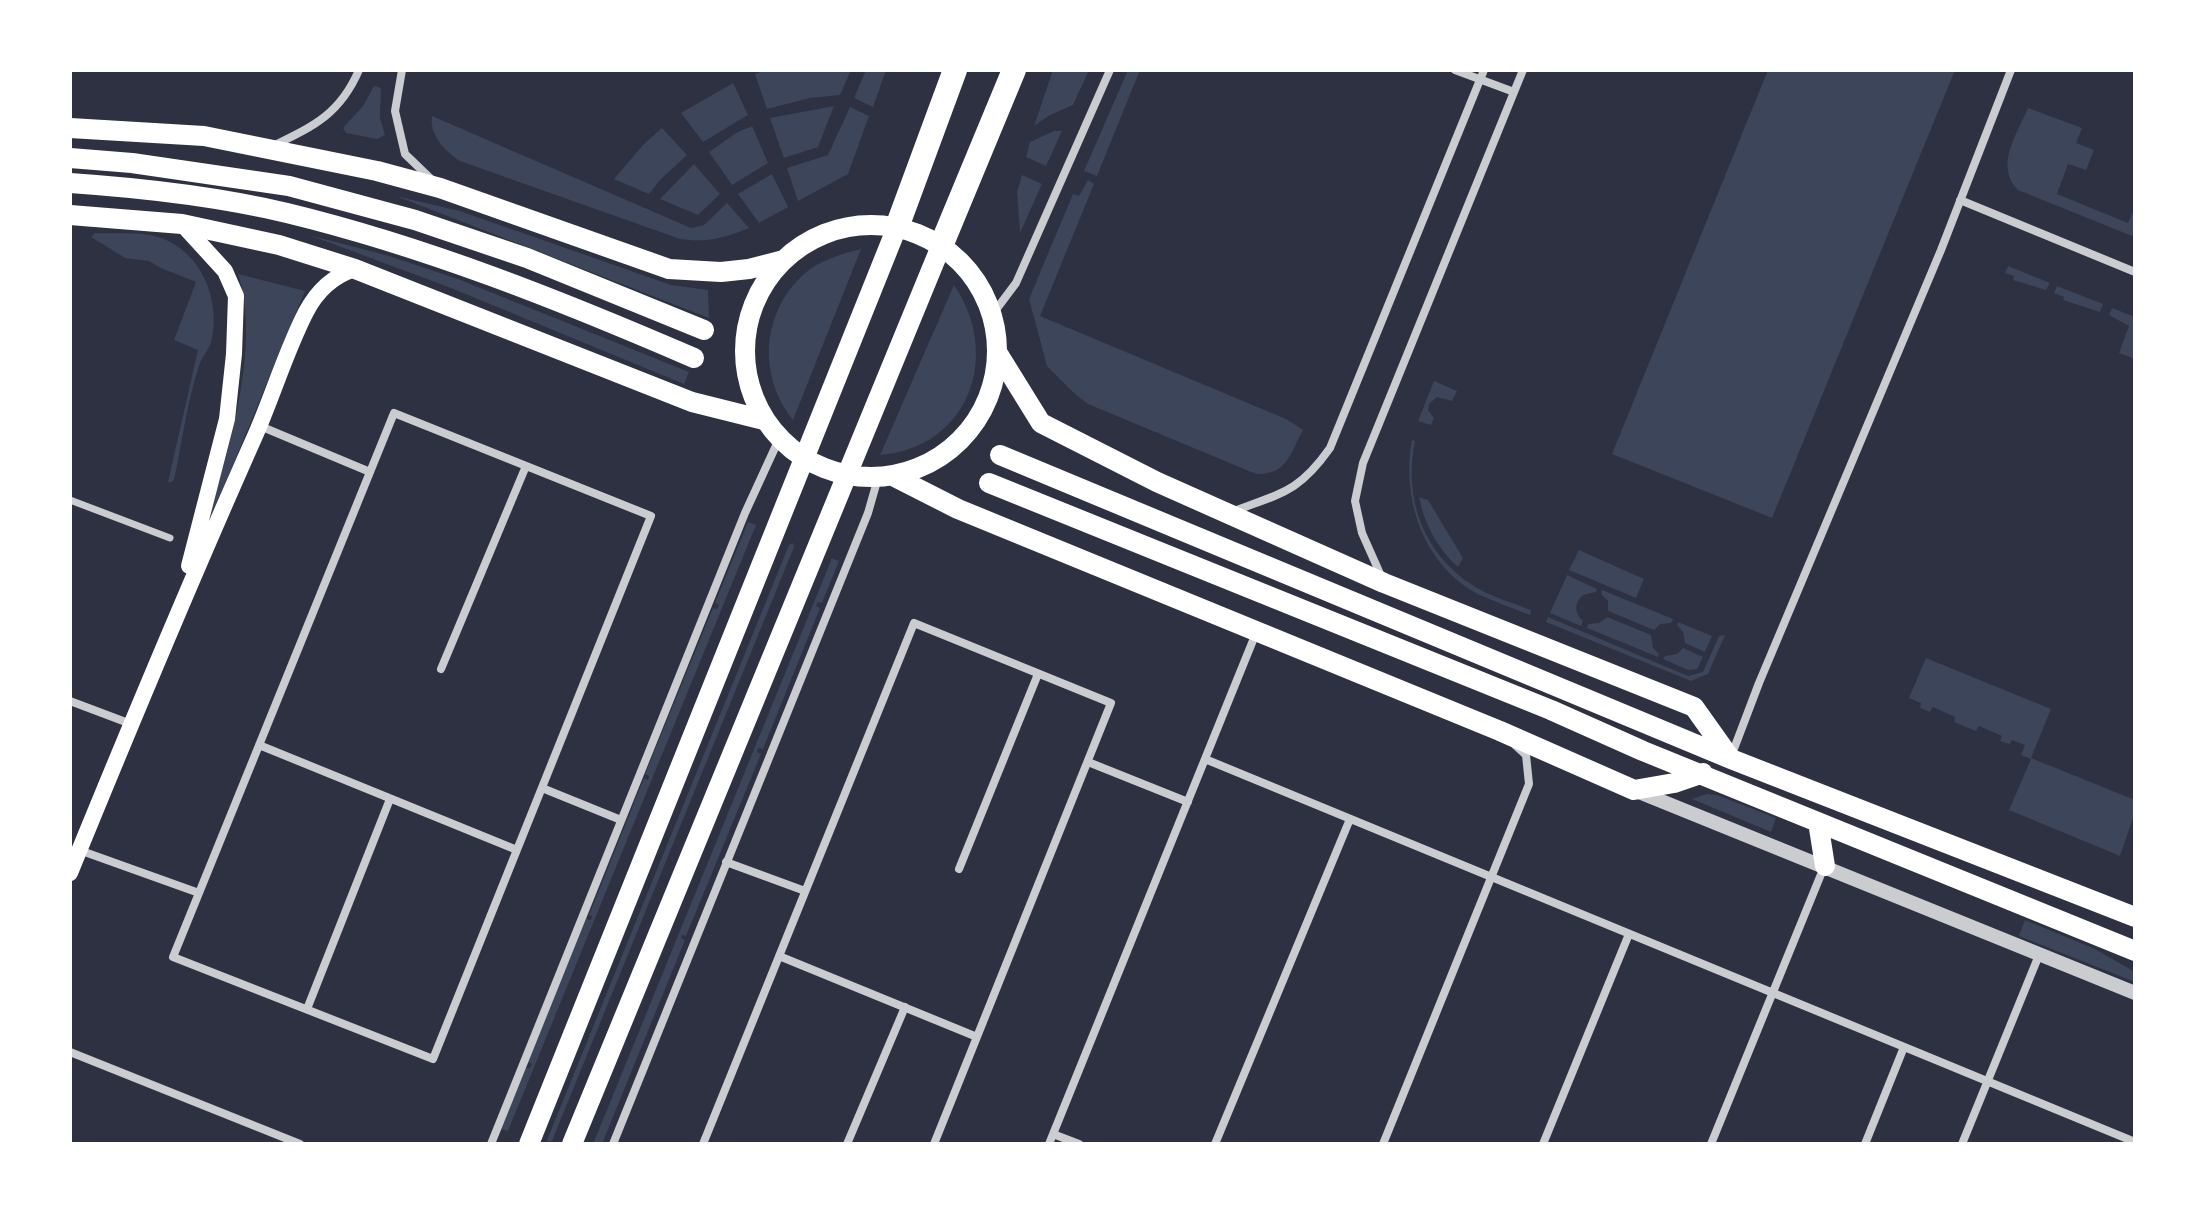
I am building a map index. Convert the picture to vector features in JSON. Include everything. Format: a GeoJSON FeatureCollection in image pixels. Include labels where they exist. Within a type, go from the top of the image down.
{"type":"FeatureCollection","features":[{"type":"Feature","properties":{"kind":"highway"},"geometry":{"type":"LineString","coordinates":[[897,227],[955,70]]}},
{"type":"Feature","properties":{"kind":"highway"},"geometry":{"type":"LineString","coordinates":[[941,246],[1014,70]]}},
{"type":"Feature","properties":{"kind":"main road"},"geometry":{"type":"LineString","coordinates":[[70,128],[204,136],[377,171],[440,188],[669,269],[721,272],[784,260]]}},
{"type":"Feature","properties":{"kind":"main road"},"geometry":{"type":"LineString","coordinates":[[70,158],[132,163],[289,186],[373,208],[527,258],[704,330]]}},
{"type":"Feature","properties":{"kind":"main road"},"geometry":{"type":"LineString","coordinates":[[70,183],[209,198],[285,212],[398,243],[584,311],[694,358]]}},
{"type":"Feature","properties":{"kind":"main road"},"geometry":{"type":"LineString","coordinates":[[70,215],[182,224],[279,245],[355,269],[692,402],[764,420]]}},
{"type":"Feature","properties":{"kind":"main road"},"geometry":{"type":"LineString","coordinates":[[179,607],[227,419],[236,296],[225,271],[182,224]]}},
{"type":"Feature","properties":{"kind":"main road"},"geometry":{"type":"LineString","coordinates":[[847,227],[897,227],[920,234],[941,246],[958,259],[976,280],[992,315],[997,352],[990,394],[979,418],[963,438],[928,464],[886,477],[846,476],[804,459],[779,439],[764,420],[753,399],[746,373],[745,339],[753,306],[769,277],[784,260],[812,240],[847,227]]}},
{"type":"Feature","properties":{"kind":"main road"},"geometry":{"type":"LineString","coordinates":[[529,1144],[897,227]]}},
{"type":"Feature","properties":{"kind":"main road"},"geometry":{"type":"LineString","coordinates":[[572,1144],[941,246]]}},
{"type":"Feature","properties":{"kind":"main road"},"geometry":{"type":"LineString","coordinates":[[70,873],[179,607],[260,426],[306,311],[321,289],[340,274],[355,269]]}},
{"type":"Feature","properties":{"kind":"main road"},"geometry":{"type":"LineString","coordinates":[[997,352],[1041,423],[1157,482],[1384,583],[1694,707],[1731,759]]}},
{"type":"Feature","properties":{"kind":"main road"},"geometry":{"type":"LineString","coordinates":[[1000,455],[1731,759],[2135,917]]}},
{"type":"Feature","properties":{"kind":"main road"},"geometry":{"type":"LineString","coordinates":[[886,477],[1256,633],[1500,731],[1634,790],[1700,775],[1731,759]]}},
{"type":"Feature","properties":{"kind":"main road"},"geometry":{"type":"LineString","coordinates":[[989,483],[2135,951]]}},
{"type":"Feature","properties":{"kind":"main road"},"geometry":{"type":"LineString","coordinates":[[1818,822],[1825,866]]}},
{"type":"Feature","properties":{"kind":"street"},"geometry":{"type":"LineString","coordinates":[[267,149],[325,119],[354,83],[359,70]]}},
{"type":"Feature","properties":{"kind":"street"},"geometry":{"type":"LineString","coordinates":[[402,70],[395,111],[405,154],[440,188]]}},
{"type":"Feature","properties":{"kind":"street"},"geometry":{"type":"LineString","coordinates":[[992,315],[1016,283],[1110,70]]}},
{"type":"Feature","properties":{"kind":"street"},"geometry":{"type":"LineString","coordinates":[[1455,70],[1514,92]]}},
{"type":"Feature","properties":{"kind":"street"},"geometry":{"type":"LineString","coordinates":[[1227,514],[1285,493],[1305,480],[1330,448],[1484,70]]}},
{"type":"Feature","properties":{"kind":"street"},"geometry":{"type":"LineString","coordinates":[[1384,583],[1362,533],[1355,501],[1363,463],[1523,70]]}},
{"type":"Feature","properties":{"kind":"street"},"geometry":{"type":"LineString","coordinates":[[1731,759],[1759,683],[2011,70]]}},
{"type":"Feature","properties":{"kind":"street"},"geometry":{"type":"LineString","coordinates":[[1960,200],[2135,272]]}},
{"type":"Feature","properties":{"kind":"street"},"geometry":{"type":"LineString","coordinates":[[394,413],[526,466],[651,516],[433,1059],[173,957],[394,413]]}},
{"type":"Feature","properties":{"kind":"street"},"geometry":{"type":"LineString","coordinates":[[260,426],[370,472]]}},
{"type":"Feature","properties":{"kind":"street"},"geometry":{"type":"LineString","coordinates":[[491,1144],[745,513],[779,439]]}},
{"type":"Feature","properties":{"kind":"street"},"geometry":{"type":"LineString","coordinates":[[441,669],[526,466]]}},
{"type":"Feature","properties":{"kind":"street"},"geometry":{"type":"LineString","coordinates":[[613,1144],[868,513],[886,477]]}},
{"type":"Feature","properties":{"kind":"street"},"geometry":{"type":"LineString","coordinates":[[70,500],[170,538]]}},
{"type":"Feature","properties":{"kind":"street"},"geometry":{"type":"LineString","coordinates":[[703,1144],[914,623],[1111,703],[934,1144]]}},
{"type":"Feature","properties":{"kind":"street"},"geometry":{"type":"LineString","coordinates":[[1049,1144],[1256,633]]}},
{"type":"Feature","properties":{"kind":"street"},"geometry":{"type":"LineString","coordinates":[[959,869],[1038,674]]}},
{"type":"Feature","properties":{"kind":"street"},"geometry":{"type":"LineString","coordinates":[[70,701],[131,724]]}},
{"type":"Feature","properties":{"kind":"street"},"geometry":{"type":"LineString","coordinates":[[1383,1144],[1529,784],[1526,755],[1500,731]]}},
{"type":"Feature","properties":{"kind":"street"},"geometry":{"type":"LineString","coordinates":[[259,745],[517,850]]}},
{"type":"Feature","properties":{"kind":"street"},"geometry":{"type":"LineString","coordinates":[[1205,759],[2135,1142]]}},
{"type":"Feature","properties":{"kind":"street"},"geometry":{"type":"LineString","coordinates":[[1088,762],[1188,802]]}},
{"type":"Feature","properties":{"kind":"street"},"geometry":{"type":"LineString","coordinates":[[542,788],[621,820]]}},
{"type":"Feature","properties":{"kind":"street"},"geometry":{"type":"LineString","coordinates":[[1634,790],[2135,993]]}},
{"type":"Feature","properties":{"kind":"street"},"geometry":{"type":"LineString","coordinates":[[307,1009],[390,799]]}},
{"type":"Feature","properties":{"kind":"street"},"geometry":{"type":"LineString","coordinates":[[1215,1144],[1350,819]]}},
{"type":"Feature","properties":{"kind":"street"},"geometry":{"type":"LineString","coordinates":[[79,850],[199,893]]}},
{"type":"Feature","properties":{"kind":"street"},"geometry":{"type":"LineString","coordinates":[[726,862],[805,891]]}},
{"type":"Feature","properties":{"kind":"street"},"geometry":{"type":"LineString","coordinates":[[1711,1144],[1825,866]]}},
{"type":"Feature","properties":{"kind":"street"},"geometry":{"type":"LineString","coordinates":[[1543,1144],[1629,934]]}},
{"type":"Feature","properties":{"kind":"street"},"geometry":{"type":"LineString","coordinates":[[1962,1144],[2039,955]]}},
{"type":"Feature","properties":{"kind":"street"},"geometry":{"type":"LineString","coordinates":[[779,956],[977,1037]]}},
{"type":"Feature","properties":{"kind":"street"},"geometry":{"type":"LineString","coordinates":[[847,1144],[905,1007]]}},
{"type":"Feature","properties":{"kind":"street"},"geometry":{"type":"LineString","coordinates":[[1865,1144],[1904,1047]]}},
{"type":"Feature","properties":{"kind":"street"},"geometry":{"type":"LineString","coordinates":[[70,1052],[300,1144]]}},
{"type":"Feature","properties":{"kind":"street"},"geometry":{"type":"LineString","coordinates":[[1053,1134],[1079,1144]]}},
{"type":"Feature","properties":{"kind":"shaded area"},"geometry":{"type":"Polygon","coordinates":[[[766,70],[851,70],[840,95],[810,98],[767,109],[755,74],[766,70]]]}},
{"type":"Feature","properties":{"kind":"shaded area"},"geometry":{"type":"Polygon","coordinates":[[[866,70],[886,70],[873,107],[854,98],[866,70]]]}},
{"type":"Feature","properties":{"kind":"shaded area"},"geometry":{"type":"Polygon","coordinates":[[[1053,70],[1089,70],[1073,105],[1034,126],[1053,70]]]}},
{"type":"Feature","properties":{"kind":"shaded area"},"geometry":{"type":"Polygon","coordinates":[[[1128,70],[1140,70],[1097,176],[1084,171],[1128,70]]]}},
{"type":"Feature","properties":{"kind":"shaded area"},"geometry":{"type":"Polygon","coordinates":[[[1768,70],[1955,70],[1772,518],[1612,454],[1768,70]]]}},
{"type":"Feature","properties":{"kind":"shaded area"},"geometry":{"type":"Polygon","coordinates":[[[733,83],[748,115],[703,142],[681,113],[733,83]]]}},
{"type":"Feature","properties":{"kind":"shaded area"},"geometry":{"type":"Polygon","coordinates":[[[374,86],[381,88],[380,118],[385,135],[377,139],[346,133],[343,128],[363,106],[374,86]]]}},
{"type":"Feature","properties":{"kind":"shaded area"},"geometry":{"type":"Polygon","coordinates":[[[834,106],[818,147],[784,158],[770,118],[834,106]]]}},
{"type":"Feature","properties":{"kind":"shaded area"},"geometry":{"type":"Polygon","coordinates":[[[850,107],[869,116],[848,174],[798,201],[787,168],[828,155],[850,107]]]}},
{"type":"Feature","properties":{"kind":"shaded area"},"geometry":{"type":"Polygon","coordinates":[[[2028,108],[2082,128],[2076,143],[2094,150],[2086,170],[2068,164],[2057,194],[2128,223],[2135,207],[2135,231],[2132,236],[2018,190],[2011,181],[2008,160],[2028,108]]]}},
{"type":"Feature","properties":{"kind":"shaded area"},"geometry":{"type":"Polygon","coordinates":[[[432,116],[691,228],[704,225],[727,203],[749,228],[715,239],[680,239],[460,161],[439,142],[433,130],[432,116]]]}},
{"type":"Feature","properties":{"kind":"shaded area"},"geometry":{"type":"Polygon","coordinates":[[[752,126],[768,163],[732,185],[709,152],[752,126]]]}},
{"type":"Feature","properties":{"kind":"shaded area"},"geometry":{"type":"Polygon","coordinates":[[[662,128],[687,155],[649,194],[614,179],[644,144],[662,128]]]}},
{"type":"Feature","properties":{"kind":"shaded area"},"geometry":{"type":"Polygon","coordinates":[[[1054,131],[1062,131],[1046,166],[1026,157],[1030,142],[1054,131]]]}},
{"type":"Feature","properties":{"kind":"shaded area"},"geometry":{"type":"Polygon","coordinates":[[[694,164],[720,194],[698,215],[660,199],[694,164]]]}},
{"type":"Feature","properties":{"kind":"shaded area"},"geometry":{"type":"Polygon","coordinates":[[[772,174],[788,207],[759,223],[738,194],[772,174]]]}},
{"type":"Feature","properties":{"kind":"shaded area"},"geometry":{"type":"Polygon","coordinates":[[[1022,175],[1042,184],[1020,233],[1017,192],[1022,175]]]}},
{"type":"Feature","properties":{"kind":"shaded area"},"geometry":{"type":"Polygon","coordinates":[[[1088,180],[1094,184],[1040,316],[1286,419],[1303,430],[1291,455],[1275,471],[1256,474],[1088,404],[1047,366],[1029,299],[1073,194],[1079,196],[1088,180]]]}},
{"type":"Feature","properties":{"kind":"shaded area"},"geometry":{"type":"Polygon","coordinates":[[[396,196],[460,211],[671,285],[708,290],[709,318],[396,196]]]}},
{"type":"Feature","properties":{"kind":"shaded area"},"geometry":{"type":"Polygon","coordinates":[[[95,233],[143,234],[167,240],[193,261],[209,290],[213,306],[212,339],[200,362],[174,480],[171,482],[168,482],[198,350],[174,340],[196,282],[149,261],[125,258],[91,237],[95,233]]]}},
{"type":"Feature","properties":{"kind":"shaded area"},"geometry":{"type":"Polygon","coordinates":[[[309,235],[389,256],[458,279],[689,372],[684,384],[451,288],[309,235]]]}},
{"type":"Feature","properties":{"kind":"shaded area"},"geometry":{"type":"Polygon","coordinates":[[[861,249],[793,420],[781,402],[770,364],[769,344],[780,307],[790,289],[810,269],[831,258],[861,249]]]}},
{"type":"Feature","properties":{"kind":"shaded area"},"geometry":{"type":"Polygon","coordinates":[[[2008,266],[2050,283],[2046,290],[2013,280],[2014,276],[2005,273],[2008,266]]]}},
{"type":"Feature","properties":{"kind":"shaded area"},"geometry":{"type":"Polygon","coordinates":[[[238,274],[305,291],[197,552],[227,451],[243,376],[245,305],[238,274]]]}},
{"type":"Feature","properties":{"kind":"shaded area"},"geometry":{"type":"Polygon","coordinates":[[[954,285],[968,312],[975,340],[975,368],[968,394],[955,417],[936,435],[911,449],[880,455],[954,285]]]}},
{"type":"Feature","properties":{"kind":"shaded area"},"geometry":{"type":"Polygon","coordinates":[[[2057,286],[2103,304],[2100,312],[2063,300],[2064,297],[2054,293],[2057,286]]]}},
{"type":"Feature","properties":{"kind":"shaded area"},"geometry":{"type":"Polygon","coordinates":[[[2112,308],[2135,317],[2135,359],[2119,353],[2129,326],[2109,315],[2112,308]]]}},
{"type":"Feature","properties":{"kind":"shaded area"},"geometry":{"type":"Polygon","coordinates":[[[1434,381],[1457,391],[1452,401],[1437,397],[1429,404],[1428,410],[1434,418],[1431,425],[1418,421],[1434,381]]]}},
{"type":"Feature","properties":{"kind":"shaded area"},"geometry":{"type":"Polygon","coordinates":[[[1412,440],[1415,441],[1412,484],[1415,504],[1430,542],[1457,573],[1474,586],[1531,610],[1530,615],[1478,594],[1443,566],[1430,548],[1420,528],[1410,484],[1412,440]]]}},
{"type":"Feature","properties":{"kind":"shaded area"},"geometry":{"type":"Polygon","coordinates":[[[1419,497],[1428,500],[1463,558],[1458,567],[1433,535],[1419,497]]]}},
{"type":"Feature","properties":{"kind":"shaded area"},"geometry":{"type":"Polygon","coordinates":[[[748,522],[756,525],[508,1131],[501,1129],[526,1068],[532,1064],[528,1062],[586,919],[591,920],[592,916],[589,915],[644,778],[648,780],[649,776],[645,774],[713,608],[717,609],[719,605],[715,603],[748,522]]]}},
{"type":"Feature","properties":{"kind":"shaded area"},"geometry":{"type":"Polygon","coordinates":[[[793,543],[794,547],[552,1141],[548,1142],[789,545],[793,543]]]}},
{"type":"Feature","properties":{"kind":"shaded area"},"geometry":{"type":"Polygon","coordinates":[[[1579,550],[1644,579],[1636,598],[1569,570],[1579,550]]]}},
{"type":"Feature","properties":{"kind":"shaded area"},"geometry":{"type":"Polygon","coordinates":[[[832,558],[839,561],[822,603],[818,602],[816,606],[820,608],[763,749],[758,748],[757,752],[761,754],[686,936],[682,935],[681,938],[685,940],[602,1144],[593,1144],[832,558]]]}},
{"type":"Feature","properties":{"kind":"shaded area"},"geometry":{"type":"Polygon","coordinates":[[[1567,575],[1597,589],[1583,595],[1578,601],[1577,611],[1583,621],[1581,626],[1550,613],[1567,575]]]}},
{"type":"Feature","properties":{"kind":"shaded area"},"geometry":{"type":"Polygon","coordinates":[[[1602,590],[1673,619],[1671,623],[1660,624],[1654,630],[1608,611],[1608,601],[1601,594],[1602,590]]]}},
{"type":"Feature","properties":{"kind":"shaded area"},"geometry":{"type":"Polygon","coordinates":[[[1548,617],[1688,676],[1703,672],[1719,636],[1725,635],[1708,674],[1691,681],[1546,622],[1548,617]]]}},
{"type":"Feature","properties":{"kind":"shaded area"},"geometry":{"type":"Polygon","coordinates":[[[1607,617],[1651,635],[1658,657],[1587,628],[1588,624],[1599,623],[1607,617]]]}},
{"type":"Feature","properties":{"kind":"shaded area"},"geometry":{"type":"Polygon","coordinates":[[[1678,622],[1712,636],[1705,652],[1685,643],[1678,622]]]}},
{"type":"Feature","properties":{"kind":"shaded area"},"geometry":{"type":"Polygon","coordinates":[[[1683,648],[1703,657],[1697,669],[1688,670],[1663,659],[1683,648]]]}},
{"type":"Feature","properties":{"kind":"shaded area"},"geometry":{"type":"Polygon","coordinates":[[[1926,658],[2051,709],[2031,758],[2135,800],[2135,812],[2120,856],[2009,810],[2031,759],[2021,755],[2025,745],[2012,740],[2010,744],[2000,741],[2002,736],[1979,726],[1976,731],[1954,722],[1955,717],[1933,707],[1930,712],[1920,708],[1921,703],[1909,698],[1926,658]]]}},
{"type":"Feature","properties":{"kind":"shaded area"},"geometry":{"type":"Polygon","coordinates":[[[1707,794],[1776,818],[1771,832],[1692,799],[1707,794]]]}},
{"type":"Feature","properties":{"kind":"shaded area"},"geometry":{"type":"Polygon","coordinates":[[[2025,920],[2095,949],[2135,972],[2135,982],[2019,936],[2025,920]]]}}]}
